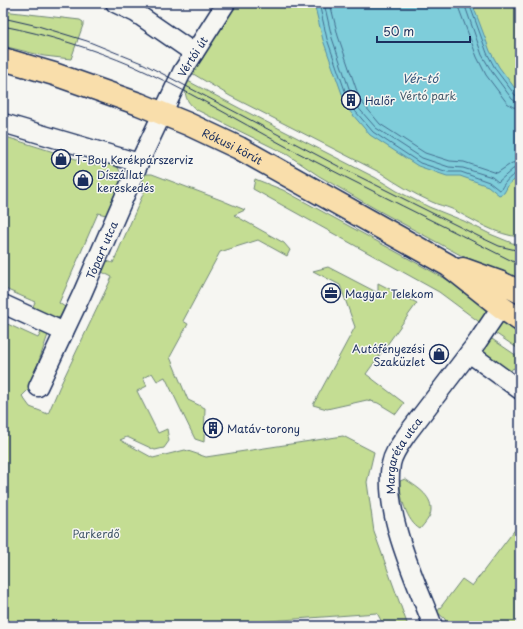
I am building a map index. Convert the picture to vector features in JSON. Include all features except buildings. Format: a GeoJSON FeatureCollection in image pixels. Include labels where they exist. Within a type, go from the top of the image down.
{"type":"FeatureCollection","features":[{"type":"Feature","properties":{"kind":"main road","name":"Rókusi körút"},"geometry":{"type":"LineString","coordinates":[[3,59],[54,74],[162,112],[239,148],[448,265],[501,307],[520,320]]}},
{"type":"Feature","properties":{"kind":"main road","name":"Rókusi körút"},"geometry":{"type":"LineString","coordinates":[[448,265],[499,282],[520,292]]}},
{"type":"Feature","properties":{"kind":"main road"},"geometry":{"type":"LineString","coordinates":[[499,282],[503,290],[504,299],[501,307]]}},
{"type":"Feature","properties":{"kind":"main road"},"geometry":{"type":"LineString","coordinates":[[501,307],[510,300],[520,297]]}},
{"type":"Feature","properties":{"kind":"street"},"geometry":{"type":"LineString","coordinates":[[115,3],[139,8],[194,54]]}},
{"type":"Feature","properties":{"kind":"street","name":"Vértói út"},"geometry":{"type":"LineString","coordinates":[[162,112],[182,72],[226,3]]}},
{"type":"Feature","properties":{"kind":"street","name":"Tópart utca"},"geometry":{"type":"LineString","coordinates":[[38,387],[82,294],[162,112]]}},
{"type":"Feature","properties":{"kind":"street"},"geometry":{"type":"LineString","coordinates":[[3,123],[139,163]]}},
{"type":"Feature","properties":{"kind":"street"},"geometry":{"type":"LineString","coordinates":[[3,304],[64,332]]}},
{"type":"Feature","properties":{"kind":"street","name":"Margaréta utca"},"geometry":{"type":"LineString","coordinates":[[433,626],[398,534],[390,495],[391,464],[396,450],[407,434],[469,354],[501,307]]}},
{"type":"Feature","properties":{"kind":"street"},"geometry":{"type":"LineString","coordinates":[[469,354],[520,390]]}},
{"type":"Feature","properties":{"kind":"green space","name":"Vértó park"},"geometry":{"type":"Polygon","coordinates":[[[235,3],[520,3],[520,237],[511,236],[493,230],[452,209],[419,196],[381,173],[230,96],[190,72],[235,3]]]}},
{"type":"Feature","properties":{"kind":"green space"},"geometry":{"type":"Polygon","coordinates":[[[3,11],[80,20],[83,22],[71,59],[44,56],[3,46],[3,11]]]}},
{"type":"Feature","properties":{"kind":"green space"},"geometry":{"type":"Polygon","coordinates":[[[186,80],[429,207],[512,243],[520,244],[520,282],[475,263],[374,208],[319,176],[288,155],[197,110],[190,104],[186,97],[186,80]]]}},
{"type":"Feature","properties":{"kind":"green space"},"geometry":{"type":"Polygon","coordinates":[[[3,136],[95,165],[97,160],[118,167],[122,177],[106,215],[98,213],[59,303],[65,307],[60,317],[51,320],[31,311],[35,302],[3,288],[3,136]]]}},
{"type":"Feature","properties":{"kind":"green space","name":"Parkerdő"},"geometry":{"type":"Polygon","coordinates":[[[146,174],[152,174],[245,210],[234,215],[284,243],[290,250],[287,256],[258,240],[220,252],[183,321],[188,324],[170,357],[188,400],[205,408],[204,442],[195,439],[165,377],[157,381],[152,373],[143,378],[147,386],[137,391],[158,433],[167,429],[169,441],[164,448],[155,450],[127,437],[120,440],[153,458],[185,450],[206,457],[343,436],[374,452],[367,482],[374,532],[408,626],[384,626],[377,613],[201,626],[3,626],[3,322],[38,338],[43,329],[49,332],[29,389],[22,396],[30,407],[48,414],[112,277],[100,271],[104,260],[113,263],[144,192],[135,188],[139,179],[146,174]]]}},
{"type":"Feature","properties":{"kind":"green space"},"geometry":{"type":"Polygon","coordinates":[[[255,179],[283,190],[455,284],[486,306],[488,315],[482,324],[439,292],[253,189],[255,179]]]}},
{"type":"Feature","properties":{"kind":"green space"},"geometry":{"type":"Polygon","coordinates":[[[328,267],[378,293],[378,283],[417,303],[366,374],[404,403],[396,414],[378,403],[367,400],[327,409],[313,405],[355,327],[340,285],[313,271],[328,267]]]}},
{"type":"Feature","properties":{"kind":"green space"},"geometry":{"type":"Polygon","coordinates":[[[505,321],[520,328],[520,350],[492,331],[505,321]]]}},
{"type":"Feature","properties":{"kind":"green space"},"geometry":{"type":"Polygon","coordinates":[[[489,337],[520,358],[520,373],[513,368],[508,375],[484,354],[483,348],[489,337]]]}},
{"type":"Feature","properties":{"kind":"green space"},"geometry":{"type":"Polygon","coordinates":[[[405,479],[426,495],[431,505],[430,515],[420,529],[411,521],[402,500],[400,481],[405,479]]]}},
{"type":"Feature","properties":{"kind":"green space"},"geometry":{"type":"Polygon","coordinates":[[[520,523],[520,626],[447,626],[445,619],[437,612],[462,579],[472,586],[520,523]]]}},
{"type":"Feature","properties":{"kind":"water","name":"Vér-tó"},"geometry":{"type":"Polygon","coordinates":[[[314,3],[472,3],[490,51],[499,67],[520,95],[520,176],[509,184],[504,193],[499,195],[488,186],[460,176],[447,176],[418,166],[370,135],[347,108],[323,40],[314,3]]]}},
{"type":"Feature","properties":{"kind":"tram line"},"geometry":{"type":"LineString","coordinates":[[3,18],[38,26],[87,41],[144,64],[338,166],[480,237],[499,246],[520,251]]}},
{"type":"Feature","properties":{"kind":"tram line"},"geometry":{"type":"LineString","coordinates":[[3,26],[53,38],[117,59],[133,66],[191,94],[314,161],[520,265]]}},
{"type":"Feature","properties":{"kind":"place","name":"Halőr"},"geometry":{"type":"Point","coordinates":[351,100]}},
{"type":"Feature","properties":{"kind":"place","name":"T-Boy Kerékpárszerviz"},"geometry":{"type":"Point","coordinates":[61,159]}},
{"type":"Feature","properties":{"kind":"place","name":"Díszállat kereskedés"},"geometry":{"type":"Point","coordinates":[83,180]}},
{"type":"Feature","properties":{"kind":"place","name":"Magyar Telekom"},"geometry":{"type":"Point","coordinates":[331,293]}},
{"type":"Feature","properties":{"kind":"place","name":"Autófényezési Szaküzlet"},"geometry":{"type":"Point","coordinates":[439,354]}},
{"type":"Feature","properties":{"kind":"place","name":"Matáv-torony"},"geometry":{"type":"Point","coordinates":[213,428]}}]}
